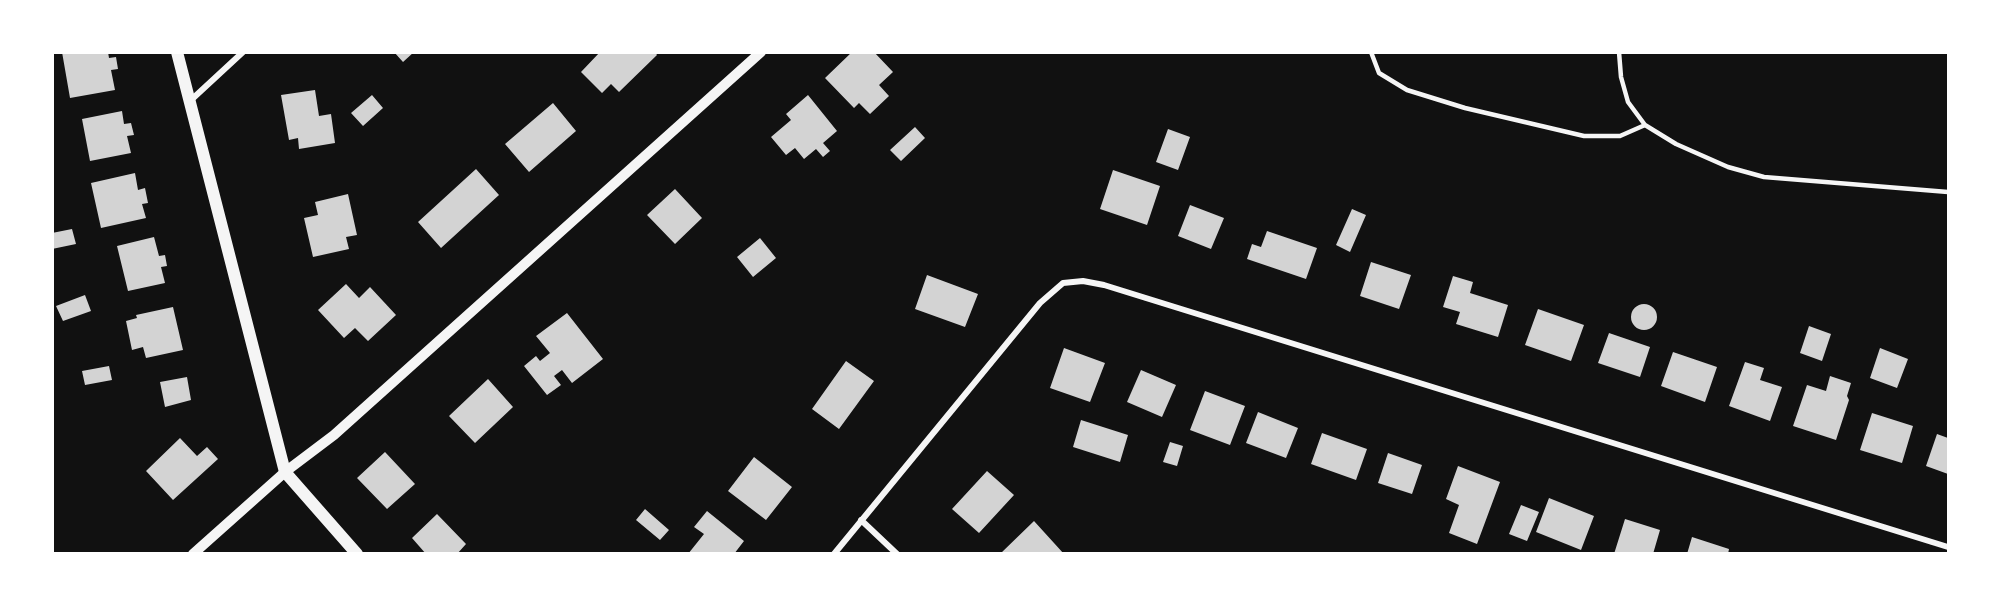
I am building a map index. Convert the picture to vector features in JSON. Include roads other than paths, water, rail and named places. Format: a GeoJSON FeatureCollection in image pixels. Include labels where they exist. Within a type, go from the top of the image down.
{"type":"FeatureCollection","features":[{"type":"Feature","properties":{"kind":"main road"},"geometry":{"type":"LineString","coordinates":[[177,52],[285,472],[357,554]]}},
{"type":"Feature","properties":{"kind":"street"},"geometry":{"type":"LineString","coordinates":[[189,101],[243,52]]}},
{"type":"Feature","properties":{"kind":"street"},"geometry":{"type":"LineString","coordinates":[[193,554],[285,472],[333,435],[761,52]]}},
{"type":"Feature","properties":{"kind":"street"},"geometry":{"type":"LineString","coordinates":[[834,554],[1040,303],[1063,283],[1083,281],[1104,285],[1948,547]]}},
{"type":"Feature","properties":{"kind":"street"},"geometry":{"type":"LineString","coordinates":[[861,520],[897,554]]}},
{"type":"Feature","properties":{"kind":"lane"},"geometry":{"type":"LineString","coordinates":[[1371,52],[1378,73],[1407,90],[1465,108],[1584,136],[1620,136],[1645,125]]}},
{"type":"Feature","properties":{"kind":"lane"},"geometry":{"type":"LineString","coordinates":[[1619,52],[1620,77],[1628,102],[1645,125],[1676,144],[1728,167],[1764,177],[1948,192]]}}]}
